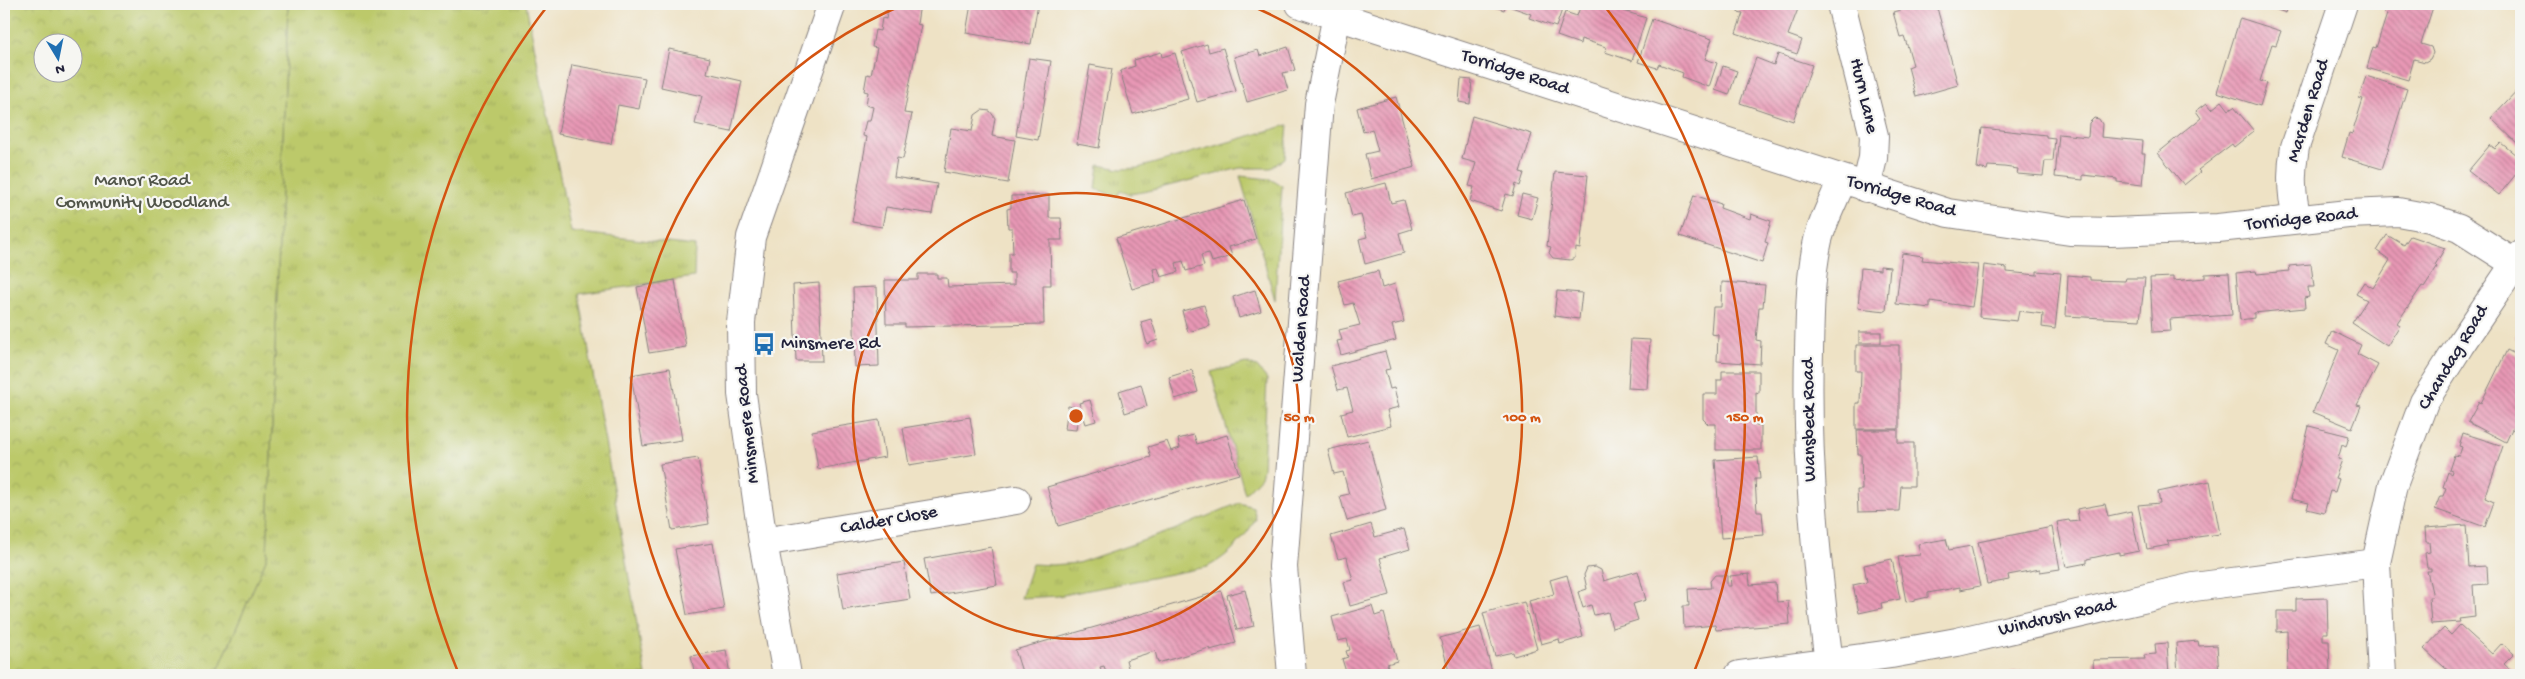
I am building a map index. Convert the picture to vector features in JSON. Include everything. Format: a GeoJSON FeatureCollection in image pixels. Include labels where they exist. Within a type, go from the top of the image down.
{"type":"FeatureCollection","features":[{"type":"Feature","properties":{"kind":"street","name":"Minsmere Road"},"geometry":{"type":"LineString","coordinates":[[787,675],[763,542],[742,394],[741,322],[751,236],[832,4]]}},
{"type":"Feature","properties":{"kind":"street","name":"Torridge Road"},"geometry":{"type":"LineString","coordinates":[[1300,4],[1948,213],[2070,231],[2111,232],[2218,228],[2348,214],[2398,212],[2430,218],[2459,228],[2518,259]]}},
{"type":"Feature","properties":{"kind":"street","name":"Hurn Lane"},"geometry":{"type":"LineString","coordinates":[[1840,4],[1874,136],[1873,158],[1854,184]]}},
{"type":"Feature","properties":{"kind":"street","name":"Marden Road"},"geometry":{"type":"LineString","coordinates":[[2297,220],[2290,190],[2290,168],[2295,147],[2343,4]]}},
{"type":"Feature","properties":{"kind":"street","name":"Walden Road"},"geometry":{"type":"LineString","coordinates":[[1292,675],[1283,568],[1319,104],[1337,15]]}},
{"type":"Feature","properties":{"kind":"street","name":"Wansbeck Road"},"geometry":{"type":"LineString","coordinates":[[1829,663],[1818,582],[1810,485],[1808,402],[1810,331],[1817,250],[1825,220],[1854,184]]}},
{"type":"Feature","properties":{"kind":"street","name":"Chandag Road"},"geometry":{"type":"LineString","coordinates":[[2382,675],[2376,563],[2393,485],[2424,402],[2518,259]]}},
{"type":"Feature","properties":{"kind":"street","name":"Calder Close"},"geometry":{"type":"LineString","coordinates":[[763,542],[1016,500]]}},
{"type":"Feature","properties":{"kind":"street","name":"Windrush Road"},"geometry":{"type":"LineString","coordinates":[[1739,675],[1829,663],[1957,642],[2194,587],[2376,563]]}},
{"type":"Feature","properties":{"kind":"green space","name":"Manor Road Community Woodland"},"geometry":{"type":"Polygon","coordinates":[[[4,4],[288,4],[267,557],[216,675],[4,675],[4,4]]]}},
{"type":"Feature","properties":{"kind":"green space"},"geometry":{"type":"Polygon","coordinates":[[[288,4],[526,4],[571,232],[695,246],[694,277],[579,294],[646,675],[216,675],[267,557],[288,4]]]}},
{"type":"Feature","properties":{"kind":"green space"},"geometry":{"type":"Polygon","coordinates":[[[1288,125],[1285,158],[1271,168],[1240,168],[1148,191],[1130,194],[1120,191],[1117,197],[1096,189],[1099,165],[1120,169],[1138,168],[1288,125]]]}},
{"type":"Feature","properties":{"kind":"green space"},"geometry":{"type":"Polygon","coordinates":[[[1240,176],[1270,179],[1282,186],[1275,300],[1240,176]]]}},
{"type":"Feature","properties":{"kind":"green space"},"geometry":{"type":"Polygon","coordinates":[[[1246,363],[1257,367],[1267,379],[1263,469],[1261,477],[1245,494],[1211,372],[1246,363]]]}},
{"type":"Feature","properties":{"kind":"green space"},"geometry":{"type":"Polygon","coordinates":[[[1239,503],[1253,507],[1256,519],[1235,547],[1207,567],[1058,596],[1021,598],[1032,564],[1078,563],[1174,530],[1239,503]]]}},
{"type":"Feature","properties":{"kind":"building"},"geometry":{"type":"Polygon","coordinates":[[[889,4],[920,4],[917,24],[921,25],[904,113],[912,114],[903,159],[897,158],[894,177],[937,184],[932,214],[886,207],[882,227],[852,222],[867,137],[863,136],[864,129],[866,121],[870,121],[873,107],[866,105],[868,92],[864,91],[867,74],[871,75],[877,48],[872,47],[875,30],[880,31],[882,18],[886,19],[889,4]]]}},
{"type":"Feature","properties":{"kind":"building"},"geometry":{"type":"Polygon","coordinates":[[[971,4],[1038,4],[1031,44],[966,33],[971,4]]]}},
{"type":"Feature","properties":{"kind":"building"},"geometry":{"type":"Polygon","coordinates":[[[1487,4],[1564,4],[1556,27],[1529,18],[1531,14],[1506,5],[1504,10],[1487,4]]]}},
{"type":"Feature","properties":{"kind":"building"},"geometry":{"type":"Polygon","coordinates":[[[1581,4],[1602,4],[1646,18],[1632,61],[1605,52],[1606,47],[1581,39],[1580,44],[1557,36],[1565,12],[1577,16],[1581,4]]]}},
{"type":"Feature","properties":{"kind":"building"},"geometry":{"type":"Polygon","coordinates":[[[1740,4],[1783,4],[1798,9],[1788,35],[1802,40],[1797,54],[1736,33],[1743,13],[1738,12],[1740,4]]]}},
{"type":"Feature","properties":{"kind":"building"},"geometry":{"type":"Polygon","coordinates":[[[1922,4],[1936,4],[1958,85],[1916,97],[1908,67],[1913,65],[1904,36],[1900,37],[1893,12],[1922,4]]]}},
{"type":"Feature","properties":{"kind":"building"},"geometry":{"type":"Polygon","coordinates":[[[2260,4],[2289,4],[2286,13],[2260,4]]]}},
{"type":"Feature","properties":{"kind":"building"},"geometry":{"type":"Polygon","coordinates":[[[2387,4],[2434,4],[2421,44],[2431,47],[2433,53],[2430,59],[2425,62],[2414,59],[2408,80],[2367,68],[2373,47],[2376,48],[2387,14],[2384,13],[2387,4]]]}},
{"type":"Feature","properties":{"kind":"building"},"geometry":{"type":"Polygon","coordinates":[[[2240,18],[2281,31],[2276,45],[2272,44],[2260,81],[2267,83],[2260,106],[2217,92],[2240,18]]]}},
{"type":"Feature","properties":{"kind":"building"},"geometry":{"type":"Polygon","coordinates":[[[1652,19],[1712,39],[1705,59],[1717,63],[1709,87],[1682,77],[1683,73],[1659,64],[1657,68],[1638,62],[1652,19]]]}},
{"type":"Feature","properties":{"kind":"building"},"geometry":{"type":"Polygon","coordinates":[[[1207,44],[1209,52],[1223,48],[1236,91],[1197,102],[1182,52],[1207,44]]]}},
{"type":"Feature","properties":{"kind":"building"},"geometry":{"type":"Polygon","coordinates":[[[1288,47],[1295,70],[1283,73],[1288,90],[1247,102],[1234,57],[1258,50],[1260,56],[1288,47]]]}},
{"type":"Feature","properties":{"kind":"building"},"geometry":{"type":"Polygon","coordinates":[[[669,49],[710,58],[707,73],[742,81],[731,132],[695,124],[702,96],[661,87],[669,49]]]}},
{"type":"Feature","properties":{"kind":"building"},"geometry":{"type":"Polygon","coordinates":[[[1161,52],[1162,57],[1175,53],[1188,99],[1133,114],[1120,71],[1135,66],[1134,60],[1161,52]]]}},
{"type":"Feature","properties":{"kind":"building"},"geometry":{"type":"Polygon","coordinates":[[[1778,54],[1812,65],[1793,121],[1740,103],[1756,58],[1774,65],[1778,54]]]}},
{"type":"Feature","properties":{"kind":"building"},"geometry":{"type":"Polygon","coordinates":[[[1029,58],[1051,61],[1038,140],[1016,136],[1029,58]]]}},
{"type":"Feature","properties":{"kind":"building"},"geometry":{"type":"Polygon","coordinates":[[[572,65],[645,78],[639,109],[618,105],[611,144],[558,134],[572,65]]]}},
{"type":"Feature","properties":{"kind":"building"},"geometry":{"type":"Polygon","coordinates":[[[1090,65],[1112,69],[1099,148],[1077,144],[1090,65]]]}},
{"type":"Feature","properties":{"kind":"building"},"geometry":{"type":"Polygon","coordinates":[[[1723,66],[1737,71],[1729,95],[1715,90],[1723,66]]]}},
{"type":"Feature","properties":{"kind":"building"},"geometry":{"type":"Polygon","coordinates":[[[2366,76],[2407,89],[2382,169],[2342,157],[2349,133],[2352,134],[2363,99],[2359,98],[2366,76]]]}},
{"type":"Feature","properties":{"kind":"building"},"geometry":{"type":"Polygon","coordinates":[[[1461,79],[1472,80],[1470,104],[1459,102],[1461,79]]]}},
{"type":"Feature","properties":{"kind":"building"},"geometry":{"type":"Polygon","coordinates":[[[2521,86],[2521,147],[2491,118],[2521,86]]]}},
{"type":"Feature","properties":{"kind":"building"},"geometry":{"type":"Polygon","coordinates":[[[1396,97],[1415,167],[1371,179],[1365,154],[1378,151],[1372,129],[1363,132],[1357,108],[1396,97]]]}},
{"type":"Feature","properties":{"kind":"building"},"geometry":{"type":"Polygon","coordinates":[[[2222,101],[2229,110],[2234,107],[2254,131],[2234,147],[2232,144],[2198,170],[2200,172],[2184,185],[2158,153],[2201,118],[2196,111],[2207,103],[2212,109],[2222,101]]]}},
{"type":"Feature","properties":{"kind":"building"},"geometry":{"type":"Polygon","coordinates":[[[982,110],[990,111],[995,118],[992,136],[1015,140],[1008,183],[944,172],[951,128],[972,131],[975,115],[982,110]]]}},
{"type":"Feature","properties":{"kind":"building"},"geometry":{"type":"Polygon","coordinates":[[[1472,116],[1532,134],[1520,172],[1524,173],[1520,186],[1516,184],[1513,196],[1506,194],[1501,211],[1470,201],[1474,187],[1469,186],[1476,163],[1462,159],[1472,116]]]}},
{"type":"Feature","properties":{"kind":"building"},"geometry":{"type":"Polygon","coordinates":[[[2094,118],[2099,119],[2102,124],[2101,137],[2143,141],[2142,153],[2145,153],[2142,185],[2117,182],[2117,179],[2083,175],[2083,180],[2055,177],[2059,134],[2088,137],[2089,123],[2094,118]]]}},
{"type":"Feature","properties":{"kind":"building"},"geometry":{"type":"Polygon","coordinates":[[[1982,128],[2046,135],[2046,137],[2055,138],[2053,161],[2045,161],[2043,176],[2017,174],[2018,169],[2004,167],[1988,166],[1987,170],[1977,168],[1982,128]]]}},
{"type":"Feature","properties":{"kind":"building"},"geometry":{"type":"Polygon","coordinates":[[[2501,143],[2521,159],[2521,168],[2499,195],[2468,171],[2490,145],[2495,149],[2501,143]]]}},
{"type":"Feature","properties":{"kind":"building"},"geometry":{"type":"Polygon","coordinates":[[[1555,172],[1588,175],[1580,249],[1576,248],[1575,258],[1570,260],[1553,258],[1549,253],[1551,247],[1547,246],[1555,172]]]}},
{"type":"Feature","properties":{"kind":"building"},"geometry":{"type":"Polygon","coordinates":[[[1386,183],[1391,203],[1404,200],[1412,229],[1399,233],[1404,253],[1365,264],[1359,239],[1367,237],[1361,215],[1352,217],[1346,193],[1386,183]]]}},
{"type":"Feature","properties":{"kind":"building"},"geometry":{"type":"Polygon","coordinates":[[[1522,194],[1538,198],[1532,219],[1517,215],[1522,194]]]}},
{"type":"Feature","properties":{"kind":"building"},"geometry":{"type":"Polygon","coordinates":[[[1049,195],[1049,218],[1061,218],[1062,240],[1050,240],[1051,285],[1043,285],[1044,324],[905,327],[905,324],[886,324],[885,280],[918,280],[918,274],[937,274],[937,278],[947,278],[948,287],[1014,285],[1014,273],[1009,273],[1009,253],[1013,253],[1012,228],[1008,228],[1007,209],[1011,208],[1011,196],[1049,195]]]}},
{"type":"Feature","properties":{"kind":"building"},"geometry":{"type":"Polygon","coordinates":[[[1694,195],[1721,204],[1720,208],[1750,219],[1751,214],[1771,221],[1765,242],[1768,243],[1762,263],[1680,236],[1694,195]]]}},
{"type":"Feature","properties":{"kind":"building"},"geometry":{"type":"Polygon","coordinates":[[[1244,200],[1256,239],[1229,247],[1232,256],[1212,262],[1209,253],[1201,255],[1204,266],[1186,271],[1183,261],[1176,263],[1178,272],[1161,277],[1158,268],[1153,269],[1156,282],[1132,289],[1116,238],[1244,200]]]}},
{"type":"Feature","properties":{"kind":"building"},"geometry":{"type":"Polygon","coordinates":[[[2387,235],[2404,245],[2410,236],[2445,248],[2435,265],[2437,267],[2397,323],[2400,325],[2387,346],[2352,323],[2367,300],[2356,294],[2364,282],[2373,288],[2390,260],[2377,251],[2387,235]]]}},
{"type":"Feature","properties":{"kind":"building"},"geometry":{"type":"Polygon","coordinates":[[[1902,253],[1923,256],[1922,260],[1978,265],[1972,307],[1930,301],[1930,308],[1896,304],[1902,253]]]}},
{"type":"Feature","properties":{"kind":"building"},"geometry":{"type":"Polygon","coordinates":[[[2311,264],[2314,287],[2308,287],[2309,297],[2304,298],[2305,308],[2254,313],[2254,318],[2240,320],[2236,273],[2256,271],[2257,274],[2290,271],[2289,266],[2311,264]]]}},
{"type":"Feature","properties":{"kind":"building"},"geometry":{"type":"Polygon","coordinates":[[[1984,265],[2007,268],[2007,272],[2037,275],[2037,271],[2061,273],[2055,329],[2042,327],[2043,314],[2019,311],[2017,321],[1979,317],[1984,265]]]}},
{"type":"Feature","properties":{"kind":"building"},"geometry":{"type":"Polygon","coordinates":[[[1880,266],[1890,267],[1886,311],[1858,308],[1861,268],[1880,270],[1880,266]]]}},
{"type":"Feature","properties":{"kind":"building"},"geometry":{"type":"Polygon","coordinates":[[[1378,271],[1382,288],[1395,284],[1404,322],[1392,325],[1396,340],[1341,355],[1337,341],[1342,340],[1339,330],[1360,325],[1353,303],[1345,305],[1338,281],[1378,271]]]}},
{"type":"Feature","properties":{"kind":"building"},"geometry":{"type":"Polygon","coordinates":[[[2229,273],[2232,315],[2170,319],[2171,331],[2153,332],[2150,278],[2173,277],[2173,281],[2205,278],[2205,274],[2229,273]]]}},
{"type":"Feature","properties":{"kind":"building"},"geometry":{"type":"Polygon","coordinates":[[[2068,275],[2090,277],[2090,280],[2125,281],[2126,278],[2145,278],[2140,320],[2066,316],[2068,275]]]}},
{"type":"Feature","properties":{"kind":"building"},"geometry":{"type":"Polygon","coordinates":[[[675,280],[686,347],[649,353],[637,287],[675,280]]]}},
{"type":"Feature","properties":{"kind":"building"},"geometry":{"type":"Polygon","coordinates":[[[1722,282],[1765,285],[1763,307],[1759,307],[1756,340],[1761,341],[1760,364],[1717,361],[1718,335],[1711,334],[1713,307],[1721,307],[1722,282]]]}},
{"type":"Feature","properties":{"kind":"building"},"geometry":{"type":"Polygon","coordinates":[[[819,283],[822,361],[796,361],[793,285],[819,283]]]}},
{"type":"Feature","properties":{"kind":"building"},"geometry":{"type":"Polygon","coordinates":[[[877,287],[879,366],[855,367],[853,288],[877,287]]]}},
{"type":"Feature","properties":{"kind":"building"},"geometry":{"type":"Polygon","coordinates":[[[1255,290],[1261,311],[1239,318],[1233,297],[1255,290]]]}},
{"type":"Feature","properties":{"kind":"building"},"geometry":{"type":"Polygon","coordinates":[[[1557,291],[1582,293],[1579,319],[1554,316],[1557,291]]]}},
{"type":"Feature","properties":{"kind":"building"},"geometry":{"type":"Polygon","coordinates":[[[1204,305],[1210,326],[1188,332],[1182,311],[1204,305]]]}},
{"type":"Feature","properties":{"kind":"building"},"geometry":{"type":"Polygon","coordinates":[[[1151,319],[1158,340],[1147,344],[1141,322],[1151,319]]]}},
{"type":"Feature","properties":{"kind":"building"},"geometry":{"type":"Polygon","coordinates":[[[2521,329],[2521,344],[2514,338],[2521,329]]]}},
{"type":"Feature","properties":{"kind":"building"},"geometry":{"type":"Polygon","coordinates":[[[2332,331],[2361,345],[2357,354],[2378,365],[2357,405],[2361,406],[2352,428],[2313,412],[2339,350],[2326,344],[2332,331]]]}},
{"type":"Feature","properties":{"kind":"building"},"geometry":{"type":"Polygon","coordinates":[[[1859,332],[1881,332],[1881,343],[1859,343],[1859,332]]]}},
{"type":"Feature","properties":{"kind":"building"},"geometry":{"type":"Polygon","coordinates":[[[1631,339],[1650,340],[1647,389],[1628,388],[1631,339]]]}},
{"type":"Feature","properties":{"kind":"building"},"geometry":{"type":"Polygon","coordinates":[[[1856,345],[1899,345],[1899,429],[1856,429],[1856,403],[1860,403],[1861,371],[1856,371],[1856,345]]]}},
{"type":"Feature","properties":{"kind":"building"},"geometry":{"type":"Polygon","coordinates":[[[2507,350],[2521,357],[2521,432],[2512,429],[2506,442],[2468,422],[2479,402],[2481,403],[2507,350]]]}},
{"type":"Feature","properties":{"kind":"building"},"geometry":{"type":"Polygon","coordinates":[[[1385,351],[1390,369],[1385,370],[1390,389],[1394,388],[1399,407],[1387,410],[1391,426],[1347,437],[1341,413],[1353,410],[1347,388],[1338,390],[1331,366],[1385,351]]]}},
{"type":"Feature","properties":{"kind":"building"},"geometry":{"type":"Polygon","coordinates":[[[670,368],[682,440],[643,446],[631,375],[670,368]]]}},
{"type":"Feature","properties":{"kind":"building"},"geometry":{"type":"Polygon","coordinates":[[[1192,370],[1198,392],[1175,399],[1169,377],[1192,370]]]}},
{"type":"Feature","properties":{"kind":"building"},"geometry":{"type":"Polygon","coordinates":[[[1722,371],[1759,371],[1759,393],[1756,392],[1756,425],[1761,425],[1761,450],[1716,450],[1716,424],[1708,424],[1703,419],[1703,394],[1717,394],[1717,380],[1722,380],[1722,371]]]}},
{"type":"Feature","properties":{"kind":"building"},"geometry":{"type":"Polygon","coordinates":[[[1141,384],[1147,406],[1125,413],[1119,391],[1141,384]]]}},
{"type":"Feature","properties":{"kind":"building"},"geometry":{"type":"Polygon","coordinates":[[[1090,400],[1096,421],[1086,424],[1079,403],[1090,400]]]}},
{"type":"Feature","properties":{"kind":"building"},"geometry":{"type":"Polygon","coordinates":[[[1068,406],[1079,408],[1076,430],[1065,429],[1068,406]]]}},
{"type":"Feature","properties":{"kind":"building"},"geometry":{"type":"Polygon","coordinates":[[[970,417],[976,454],[909,465],[903,428],[970,417]]]}},
{"type":"Feature","properties":{"kind":"building"},"geometry":{"type":"Polygon","coordinates":[[[879,420],[885,457],[818,469],[812,431],[879,420]]]}},
{"type":"Feature","properties":{"kind":"building"},"geometry":{"type":"Polygon","coordinates":[[[2309,426],[2349,436],[2346,447],[2342,445],[2338,459],[2342,460],[2335,478],[2339,479],[2335,492],[2330,491],[2324,513],[2307,509],[2309,503],[2291,499],[2309,426]]]}},
{"type":"Feature","properties":{"kind":"building"},"geometry":{"type":"Polygon","coordinates":[[[1857,430],[1898,430],[1898,443],[1914,443],[1914,486],[1901,486],[1899,511],[1858,512],[1857,490],[1862,490],[1861,454],[1858,454],[1857,430]]]}},
{"type":"Feature","properties":{"kind":"building"},"geometry":{"type":"Polygon","coordinates":[[[2463,433],[2503,446],[2485,498],[2494,502],[2485,527],[2435,509],[2440,496],[2443,496],[2446,488],[2443,487],[2448,472],[2451,474],[2452,471],[2449,470],[2454,455],[2459,456],[2462,447],[2459,446],[2463,433]]]}},
{"type":"Feature","properties":{"kind":"building"},"geometry":{"type":"Polygon","coordinates":[[[1194,435],[1197,444],[1227,435],[1239,474],[1058,526],[1047,487],[1151,457],[1148,447],[1167,441],[1171,451],[1180,448],[1178,439],[1194,435]]]}},
{"type":"Feature","properties":{"kind":"building"},"geometry":{"type":"Polygon","coordinates":[[[1368,440],[1386,510],[1347,521],[1340,496],[1349,494],[1343,472],[1334,474],[1328,450],[1368,440]]]}},
{"type":"Feature","properties":{"kind":"building"},"geometry":{"type":"Polygon","coordinates":[[[1758,457],[1760,479],[1755,479],[1757,512],[1762,512],[1764,535],[1721,538],[1715,460],[1758,457]]]}},
{"type":"Feature","properties":{"kind":"building"},"geometry":{"type":"Polygon","coordinates":[[[698,458],[709,524],[672,530],[660,464],[698,458]]]}},
{"type":"Feature","properties":{"kind":"building"},"geometry":{"type":"Polygon","coordinates":[[[2210,481],[2220,534],[2167,541],[2169,545],[2147,549],[2138,505],[2160,503],[2158,492],[2210,481]]]}},
{"type":"Feature","properties":{"kind":"building"},"geometry":{"type":"Polygon","coordinates":[[[2105,504],[2108,516],[2131,511],[2139,551],[2119,555],[2119,552],[2087,559],[2087,563],[2066,567],[2057,522],[2079,521],[2077,509],[2105,504]]]}},
{"type":"Feature","properties":{"kind":"building"},"geometry":{"type":"Polygon","coordinates":[[[1371,524],[1375,537],[1404,529],[1410,549],[1380,558],[1390,595],[1350,606],[1344,582],[1353,580],[1347,557],[1338,559],[1331,536],[1371,524]]]}},
{"type":"Feature","properties":{"kind":"building"},"geometry":{"type":"Polygon","coordinates":[[[2466,525],[2469,567],[2487,566],[2488,584],[2473,585],[2475,617],[2459,619],[2460,622],[2431,624],[2429,597],[2433,597],[2427,571],[2431,571],[2431,568],[2427,568],[2425,553],[2430,552],[2429,542],[2426,542],[2425,528],[2466,525]]]}},
{"type":"Feature","properties":{"kind":"building"},"geometry":{"type":"Polygon","coordinates":[[[2052,527],[2060,569],[2040,572],[2040,569],[2008,575],[2009,580],[1987,584],[1978,542],[2052,527]]]}},
{"type":"Feature","properties":{"kind":"building"},"geometry":{"type":"Polygon","coordinates":[[[1946,539],[1949,550],[1971,546],[1980,586],[1960,590],[1960,587],[1928,593],[1928,597],[1906,602],[1898,557],[1920,555],[1918,544],[1946,539]]]}},
{"type":"Feature","properties":{"kind":"building"},"geometry":{"type":"Polygon","coordinates":[[[713,543],[724,609],[687,615],[675,549],[713,543]]]}},
{"type":"Feature","properties":{"kind":"building"},"geometry":{"type":"Polygon","coordinates":[[[991,547],[997,585],[931,596],[924,559],[991,547]]]}},
{"type":"Feature","properties":{"kind":"building"},"geometry":{"type":"Polygon","coordinates":[[[1892,559],[1900,599],[1881,603],[1882,608],[1859,613],[1853,585],[1867,582],[1864,565],[1892,559]]]}},
{"type":"Feature","properties":{"kind":"building"},"geometry":{"type":"Polygon","coordinates":[[[904,562],[910,599],[843,610],[837,573],[904,562]]]}},
{"type":"Feature","properties":{"kind":"building"},"geometry":{"type":"Polygon","coordinates":[[[1595,567],[1601,570],[1604,581],[1638,571],[1646,600],[1633,604],[1638,620],[1612,628],[1608,612],[1594,615],[1591,605],[1583,608],[1578,592],[1587,589],[1584,575],[1587,568],[1595,567]]]}},
{"type":"Feature","properties":{"kind":"building"},"geometry":{"type":"Polygon","coordinates":[[[1749,574],[1750,585],[1775,583],[1777,602],[1788,601],[1790,624],[1716,630],[1715,625],[1684,628],[1683,606],[1689,606],[1688,589],[1711,588],[1710,581],[1715,575],[1727,575],[1727,586],[1731,586],[1730,576],[1749,574]]]}},
{"type":"Feature","properties":{"kind":"building"},"geometry":{"type":"Polygon","coordinates":[[[1567,575],[1583,637],[1560,644],[1559,639],[1541,644],[1529,601],[1554,594],[1550,580],[1567,575]]]}},
{"type":"Feature","properties":{"kind":"building"},"geometry":{"type":"Polygon","coordinates":[[[1245,590],[1254,626],[1237,630],[1227,595],[1245,590]]]}},
{"type":"Feature","properties":{"kind":"building"},"geometry":{"type":"Polygon","coordinates":[[[1221,591],[1236,643],[1210,650],[1209,648],[1158,663],[1155,651],[1126,660],[1130,675],[1107,675],[1104,666],[1100,667],[1103,675],[1079,675],[1078,673],[1071,675],[1023,675],[1015,650],[1221,591]]]}},
{"type":"Feature","properties":{"kind":"building"},"geometry":{"type":"Polygon","coordinates":[[[2327,598],[2328,633],[2323,633],[2323,641],[2329,641],[2330,675],[2288,675],[2287,631],[2277,632],[2277,611],[2296,611],[2296,599],[2327,598]]]}},
{"type":"Feature","properties":{"kind":"building"},"geometry":{"type":"Polygon","coordinates":[[[1524,602],[1537,649],[1514,656],[1513,652],[1495,656],[1483,613],[1524,602]]]}},
{"type":"Feature","properties":{"kind":"building"},"geometry":{"type":"Polygon","coordinates":[[[1372,606],[1375,616],[1384,613],[1397,661],[1387,664],[1390,675],[1347,675],[1342,659],[1348,657],[1346,651],[1350,650],[1347,639],[1338,641],[1332,617],[1372,606]]]}},
{"type":"Feature","properties":{"kind":"building"},"geometry":{"type":"Polygon","coordinates":[[[2460,625],[2492,654],[2502,643],[2514,654],[2504,664],[2515,674],[2453,675],[2424,649],[2444,628],[2451,635],[2460,625]]]}},
{"type":"Feature","properties":{"kind":"building"},"geometry":{"type":"Polygon","coordinates":[[[1480,627],[1493,675],[1450,675],[1440,638],[1480,627]]]}},
{"type":"Feature","properties":{"kind":"building"},"geometry":{"type":"Polygon","coordinates":[[[2198,641],[2199,646],[2217,645],[2219,675],[2178,675],[2176,643],[2198,641]]]}},
{"type":"Feature","properties":{"kind":"building"},"geometry":{"type":"Polygon","coordinates":[[[2167,643],[2169,675],[2094,675],[2093,660],[2145,659],[2144,655],[2156,654],[2155,644],[2167,643]]]}},
{"type":"Feature","properties":{"kind":"building"},"geometry":{"type":"Polygon","coordinates":[[[726,650],[730,675],[695,675],[691,656],[726,650]]]}},
{"type":"Feature","properties":{"kind":"building"},"geometry":{"type":"Polygon","coordinates":[[[2022,671],[2023,675],[2011,675],[2010,672],[2022,671]]]}},
{"type":"Feature","properties":{"kind":"building"},"geometry":{"type":"Polygon","coordinates":[[[2085,671],[2085,675],[2065,675],[2065,672],[2085,671]]]}},
{"type":"Feature","properties":{"kind":"place","name":"Minsmere Rd"},"geometry":{"type":"Point","coordinates":[764,344]}}]}
